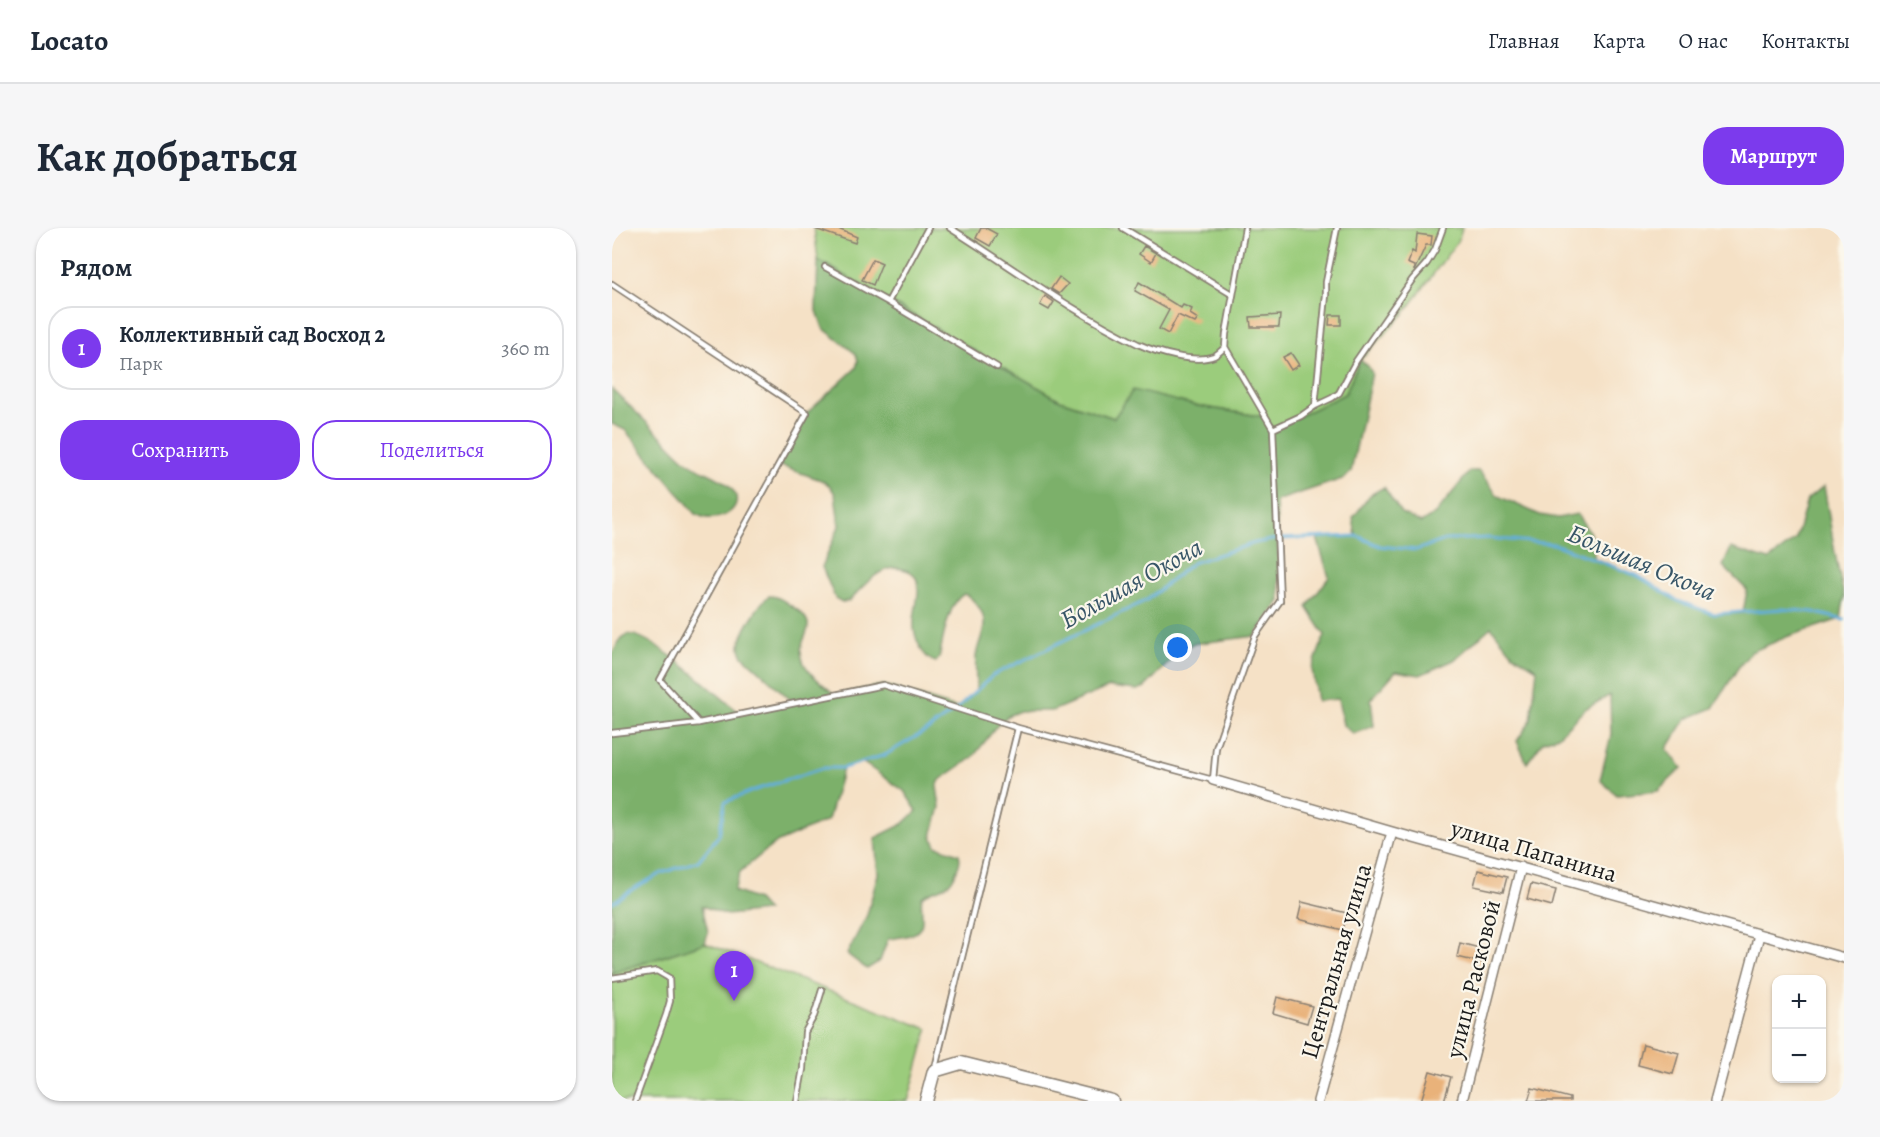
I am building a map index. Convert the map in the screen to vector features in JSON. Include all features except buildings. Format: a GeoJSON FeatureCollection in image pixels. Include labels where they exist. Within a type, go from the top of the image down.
{"type":"FeatureCollection","features":[{"type":"Feature","properties":{"kind":"street","name":"улица Папанина"},"geometry":{"type":"LineString","coordinates":[[1213,780],[1844,958]]}},
{"type":"Feature","properties":{"kind":"street","name":"Центральная улица"},"geometry":{"type":"LineString","coordinates":[[1318,1101],[1392,832]]}},
{"type":"Feature","properties":{"kind":"street","name":"улица Расковой"},"geometry":{"type":"LineString","coordinates":[[1462,1101],[1521,867]]}},
{"type":"Feature","properties":{"kind":"street"},"geometry":{"type":"LineString","coordinates":[[1715,1101],[1759,935]]}},
{"type":"Feature","properties":{"kind":"street"},"geometry":{"type":"LineString","coordinates":[[926,1101],[934,1071],[961,1063],[1112,1101]]}},
{"type":"Feature","properties":{"kind":"lane"},"geometry":{"type":"LineString","coordinates":[[888,302],[928,228]]}},
{"type":"Feature","properties":{"kind":"lane"},"geometry":{"type":"LineString","coordinates":[[950,228],[1082,312],[1138,344],[1158,351],[1194,358],[1214,356],[1225,348]]}},
{"type":"Feature","properties":{"kind":"lane"},"geometry":{"type":"LineString","coordinates":[[1123,228],[1233,295]]}},
{"type":"Feature","properties":{"kind":"lane"},"geometry":{"type":"LineString","coordinates":[[612,733],[699,723],[883,685],[1018,728],[1213,780],[1216,748],[1255,636],[1280,601],[1273,429],[1225,348],[1245,228]]}},
{"type":"Feature","properties":{"kind":"lane"},"geometry":{"type":"LineString","coordinates":[[1315,406],[1326,282],[1337,228]]}},
{"type":"Feature","properties":{"kind":"lane"},"geometry":{"type":"LineString","coordinates":[[1273,429],[1301,416],[1339,393],[1356,361],[1412,280],[1427,263],[1435,250],[1443,228]]}},
{"type":"Feature","properties":{"kind":"lane"},"geometry":{"type":"LineString","coordinates":[[825,267],[997,367]]}},
{"type":"Feature","properties":{"kind":"lane"},"geometry":{"type":"LineString","coordinates":[[612,284],[807,413],[660,680],[699,723]]}},
{"type":"Feature","properties":{"kind":"lane"},"geometry":{"type":"LineString","coordinates":[[934,1071],[1018,728]]}},
{"type":"Feature","properties":{"kind":"lane"},"geometry":{"type":"LineString","coordinates":[[612,978],[657,971],[669,978],[670,1001],[635,1101]]}},
{"type":"Feature","properties":{"kind":"lane"},"geometry":{"type":"LineString","coordinates":[[796,1101],[803,1069],[804,1032],[814,1016],[822,990]]}},
{"type":"Feature","properties":{"kind":"green space"},"geometry":{"type":"Polygon","coordinates":[[[814,228],[1462,228],[1459,239],[1404,314],[1360,360],[1345,394],[1273,429],[1265,417],[1198,406],[1114,418],[1060,400],[818,260],[814,228]]]}},
{"type":"Feature","properties":{"kind":"green space"},"geometry":{"type":"Polygon","coordinates":[[[818,260],[1060,400],[1114,418],[1133,390],[1198,406],[1265,417],[1273,429],[1345,394],[1360,360],[1368,366],[1372,373],[1351,472],[1345,478],[1276,501],[1280,601],[1255,636],[1192,644],[1182,649],[1145,687],[1137,690],[1109,687],[1052,711],[1020,711],[1010,715],[1000,722],[973,757],[940,780],[937,787],[940,807],[932,836],[936,846],[959,854],[959,865],[950,883],[922,897],[922,922],[918,931],[888,939],[880,961],[867,969],[847,954],[867,915],[878,874],[875,838],[903,824],[917,811],[904,791],[862,762],[843,768],[828,820],[774,844],[740,872],[734,891],[757,900],[767,911],[727,915],[702,906],[708,932],[705,943],[612,973],[612,654],[624,636],[636,636],[650,642],[741,714],[794,703],[743,656],[740,649],[743,635],[751,619],[765,599],[772,596],[785,601],[807,620],[807,632],[801,652],[803,661],[813,675],[835,695],[883,685],[957,708],[976,691],[976,657],[984,626],[982,613],[978,606],[964,594],[958,598],[950,613],[936,662],[924,654],[915,634],[914,619],[918,587],[911,572],[897,568],[889,569],[874,576],[849,601],[842,602],[835,598],[822,567],[839,526],[835,494],[830,486],[821,480],[778,465],[807,413],[856,368],[858,361],[856,354],[823,328],[816,308],[818,260]]]}},
{"type":"Feature","properties":{"kind":"green space"},"geometry":{"type":"Polygon","coordinates":[[[612,389],[685,460],[727,484],[736,495],[734,508],[728,513],[713,518],[696,514],[625,430],[612,424],[612,389]]]}},
{"type":"Feature","properties":{"kind":"green space"},"geometry":{"type":"Polygon","coordinates":[[[1470,471],[1479,471],[1498,496],[1540,515],[1558,518],[1577,514],[1590,533],[1594,558],[1638,576],[1678,601],[1714,614],[1743,613],[1747,590],[1723,566],[1731,548],[1769,560],[1796,539],[1807,500],[1824,486],[1844,597],[1841,619],[1789,636],[1751,652],[1713,708],[1686,719],[1667,749],[1682,768],[1658,791],[1617,795],[1600,780],[1611,735],[1610,695],[1585,709],[1558,736],[1543,741],[1527,763],[1517,741],[1531,720],[1537,669],[1513,654],[1491,627],[1454,660],[1420,675],[1396,671],[1371,699],[1374,726],[1353,734],[1343,725],[1338,699],[1317,701],[1312,669],[1325,635],[1307,607],[1329,577],[1317,538],[1356,536],[1353,518],[1370,495],[1384,487],[1401,513],[1421,523],[1435,514],[1470,471]]]}},
{"type":"Feature","properties":{"kind":"green space"},"geometry":{"type":"Polygon","coordinates":[[[705,943],[928,1029],[908,1101],[612,1101],[612,973],[705,943]]]}},
{"type":"Feature","properties":{"kind":"waterway","name":"Большая Окоча"},"geometry":{"type":"LineString","coordinates":[[612,903],[662,873],[698,861],[719,835],[725,802],[823,768],[843,768],[885,755],[957,709],[993,675],[1147,600],[1192,563],[1255,543],[1277,539],[1357,536],[1380,546],[1416,550],[1445,540],[1488,538],[1554,544],[1638,576],[1678,601],[1714,614],[1782,609],[1813,612],[1844,620]]}},
{"type":"Feature","properties":{"kind":"place","name":"Коллективный сад Восход 2"},"geometry":{"type":"Point","coordinates":[734,1001]}}]}
